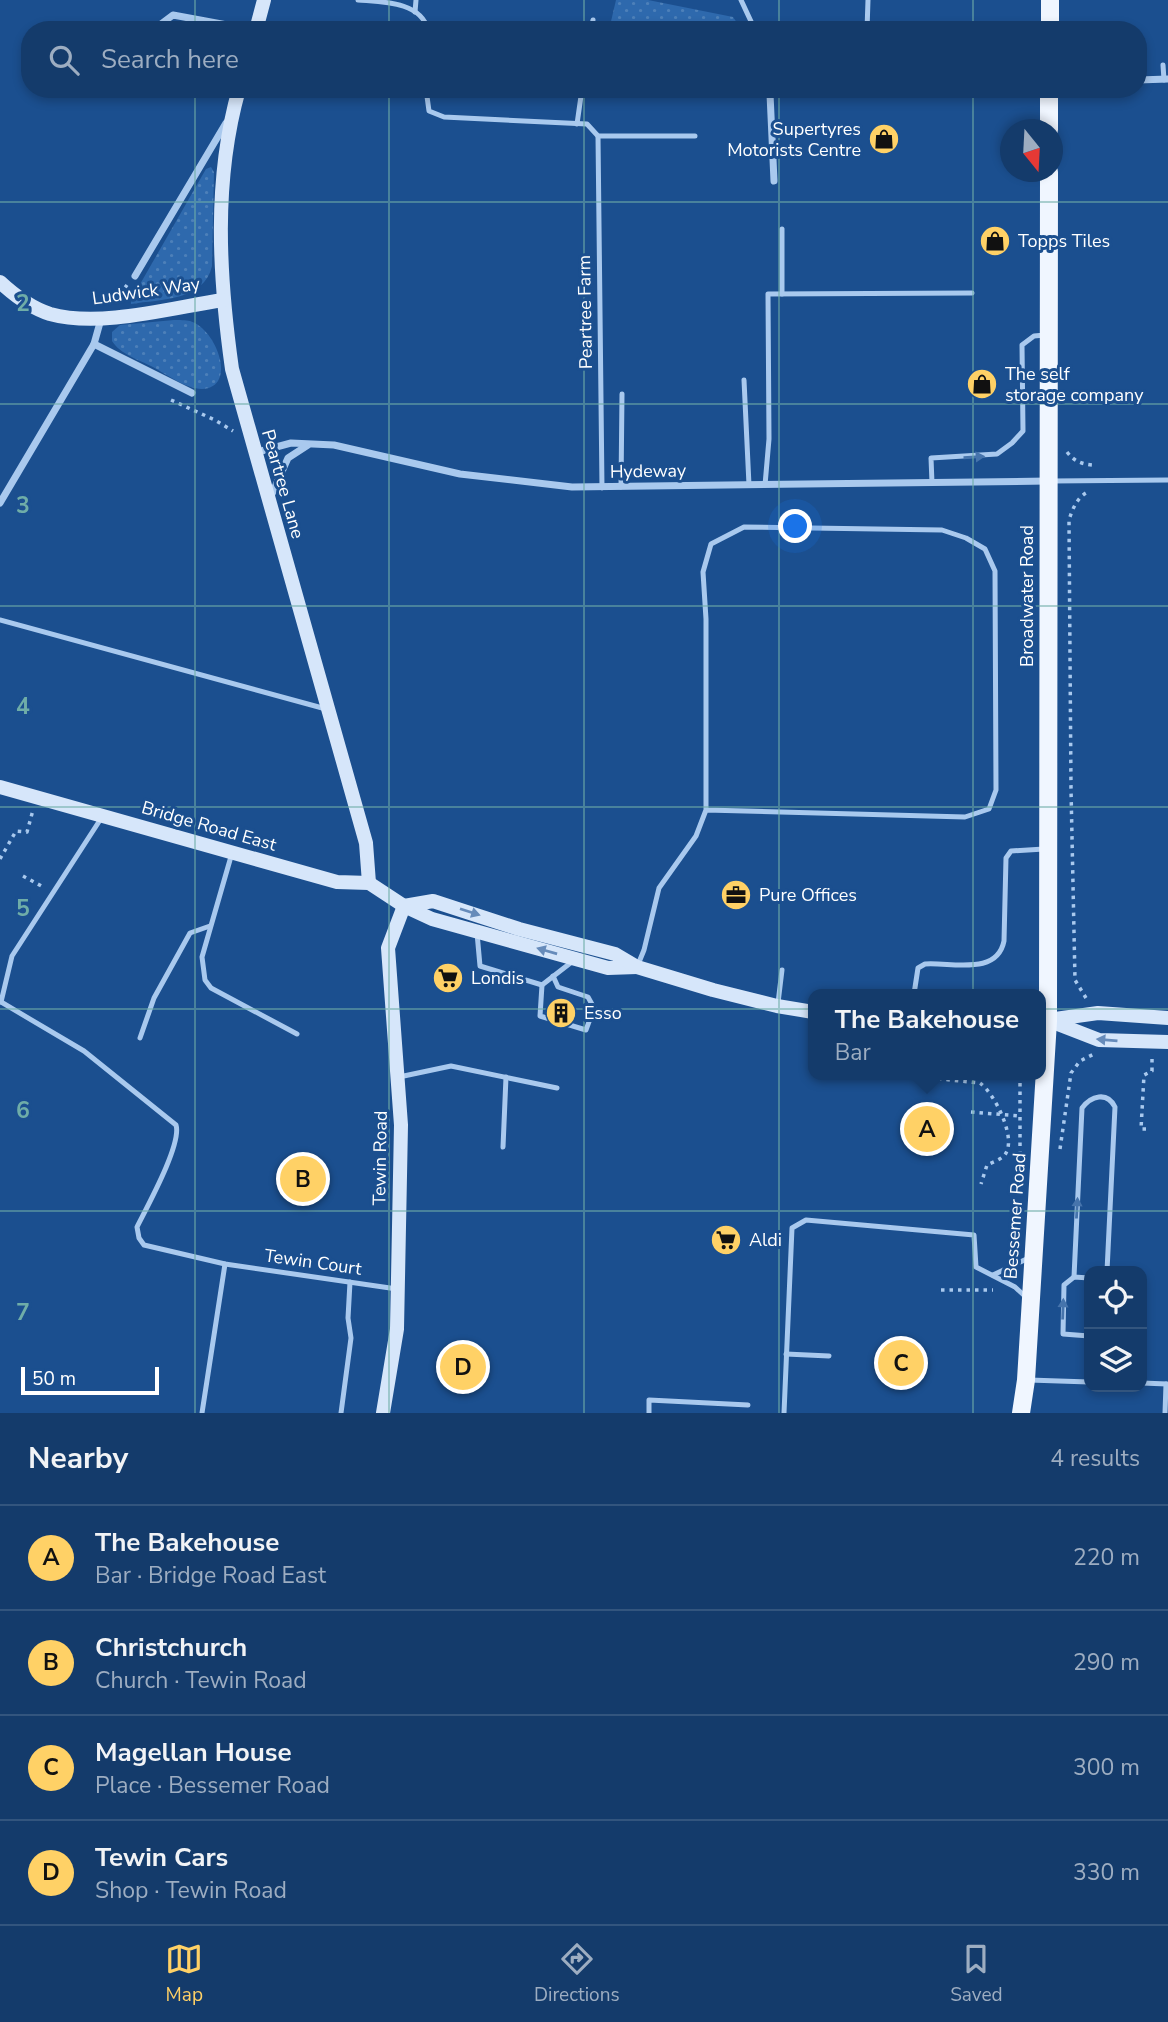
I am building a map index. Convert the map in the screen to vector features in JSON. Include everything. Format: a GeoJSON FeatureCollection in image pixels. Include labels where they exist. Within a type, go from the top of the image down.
{"type":"FeatureCollection","features":[{"type":"Feature","properties":{"kind":"main road"},"geometry":{"type":"LineString","coordinates":[[1050,0],[1050,21]]}},
{"type":"Feature","properties":{"kind":"main road"},"geometry":{"type":"LineString","coordinates":[[1049,98],[1049,119]]}},
{"type":"Feature","properties":{"kind":"main road","name":"Broadwater Road"},"geometry":{"type":"LineString","coordinates":[[1046,989],[1049,182]]}},
{"type":"Feature","properties":{"kind":"main road","name":"Bessemer Road"},"geometry":{"type":"LineString","coordinates":[[1021,1413],[1031,1302],[1042,1080]]}},
{"type":"Feature","properties":{"kind":"street"},"geometry":{"type":"LineString","coordinates":[[258,21],[264,0]]}},
{"type":"Feature","properties":{"kind":"street"},"geometry":{"type":"LineString","coordinates":[[165,21],[173,15],[206,21]]}},
{"type":"Feature","properties":{"kind":"street"},"geometry":{"type":"LineString","coordinates":[[1147,80],[1166,79]]}},
{"type":"Feature","properties":{"kind":"street","name":"Peartree Lane"},"geometry":{"type":"LineString","coordinates":[[236,98],[221,195],[220,238],[223,300],[232,369],[366,843],[369,883]]}},
{"type":"Feature","properties":{"kind":"street"},"geometry":{"type":"LineString","coordinates":[[770,98],[774,181]]}},
{"type":"Feature","properties":{"kind":"street"},"geometry":{"type":"LineString","coordinates":[[135,276],[232,113]]}},
{"type":"Feature","properties":{"kind":"street","name":"Ludwick Way"},"geometry":{"type":"LineString","coordinates":[[0,282],[17,297],[48,313],[76,319],[101,319],[223,300]]}},
{"type":"Feature","properties":{"kind":"street"},"geometry":{"type":"LineString","coordinates":[[0,503],[94,344],[101,319]]}},
{"type":"Feature","properties":{"kind":"street"},"geometry":{"type":"LineString","coordinates":[[94,344],[192,393]]}},
{"type":"Feature","properties":{"kind":"street","name":"Hydeway"},"geometry":{"type":"LineString","coordinates":[[254,453],[291,443],[334,445],[460,474],[572,487],[1049,481]]}},
{"type":"Feature","properties":{"kind":"street"},"geometry":{"type":"LineString","coordinates":[[268,502],[288,458],[308,445]]}},
{"type":"Feature","properties":{"kind":"street","name":"Bridge Road East"},"geometry":{"type":"LineString","coordinates":[[0,788],[337,882],[369,883]]}},
{"type":"Feature","properties":{"kind":"street"},"geometry":{"type":"LineString","coordinates":[[369,883],[404,906],[432,919],[608,968],[637,967]]}},
{"type":"Feature","properties":{"kind":"street"},"geometry":{"type":"LineString","coordinates":[[404,906],[433,901],[519,929],[615,954],[637,967],[778,1006],[808,1011]]}},
{"type":"Feature","properties":{"kind":"street","name":"Tewin Road"},"geometry":{"type":"LineString","coordinates":[[383,1413],[397,1329],[401,1125],[388,948],[404,906]]}},
{"type":"Feature","properties":{"kind":"street"},"geometry":{"type":"LineString","coordinates":[[1046,1021],[1098,1013],[1168,1018]]}},
{"type":"Feature","properties":{"kind":"street"},"geometry":{"type":"LineString","coordinates":[[1046,1021],[1099,1040],[1168,1042]]}},
{"type":"Feature","properties":{"kind":"lane"},"geometry":{"type":"LineString","coordinates":[[358,0],[397,3],[415,12],[425,21]]}},
{"type":"Feature","properties":{"kind":"lane"},"geometry":{"type":"LineString","coordinates":[[415,12],[416,0]]}},
{"type":"Feature","properties":{"kind":"lane"},"geometry":{"type":"LineString","coordinates":[[741,0],[751,21]]}},
{"type":"Feature","properties":{"kind":"lane"},"geometry":{"type":"LineString","coordinates":[[867,21],[868,0]]}},
{"type":"Feature","properties":{"kind":"lane"},"geometry":{"type":"LineString","coordinates":[[1163,65],[1166,79]]}},
{"type":"Feature","properties":{"kind":"lane"},"geometry":{"type":"LineString","coordinates":[[427,98],[429,111],[444,117],[587,124],[598,136],[695,136]]}},
{"type":"Feature","properties":{"kind":"lane"},"geometry":{"type":"LineString","coordinates":[[577,124],[581,98]]}},
{"type":"Feature","properties":{"kind":"lane","name":"Peartree Farm"},"geometry":{"type":"LineString","coordinates":[[598,136],[602,488]]}},
{"type":"Feature","properties":{"kind":"lane"},"geometry":{"type":"LineString","coordinates":[[782,229],[782,294]]}},
{"type":"Feature","properties":{"kind":"lane"},"geometry":{"type":"LineString","coordinates":[[765,485],[769,439],[768,294],[972,293]]}},
{"type":"Feature","properties":{"kind":"lane"},"geometry":{"type":"LineString","coordinates":[[932,483],[931,458],[997,454],[1023,431],[1022,345],[1034,336],[1048,335]]}},
{"type":"Feature","properties":{"kind":"lane"},"geometry":{"type":"LineString","coordinates":[[744,380],[749,485]]}},
{"type":"Feature","properties":{"kind":"lane"},"geometry":{"type":"LineString","coordinates":[[621,487],[622,394]]}},
{"type":"Feature","properties":{"kind":"lane"},"geometry":{"type":"LineString","coordinates":[[1049,481],[1168,480]]}},
{"type":"Feature","properties":{"kind":"lane"},"geometry":{"type":"LineString","coordinates":[[637,967],[644,950],[659,888],[696,836],[706,810],[706,619],[703,572],[711,544],[744,527],[942,530],[985,549],[995,571],[996,790],[989,809],[965,817],[706,810]]}},
{"type":"Feature","properties":{"kind":"lane"},"geometry":{"type":"LineString","coordinates":[[0,620],[329,710]]}},
{"type":"Feature","properties":{"kind":"lane"},"geometry":{"type":"LineString","coordinates":[[0,1003],[12,956],[102,817]]}},
{"type":"Feature","properties":{"kind":"lane"},"geometry":{"type":"LineString","coordinates":[[915,989],[918,968],[925,964],[978,965],[998,956],[1004,941],[1006,858],[1011,851],[1048,849]]}},
{"type":"Feature","properties":{"kind":"lane"},"geometry":{"type":"LineString","coordinates":[[232,853],[202,957],[205,980],[211,988],[297,1034]]}},
{"type":"Feature","properties":{"kind":"lane"},"geometry":{"type":"LineString","coordinates":[[140,1038],[154,998],[190,933],[210,926]]}},
{"type":"Feature","properties":{"kind":"lane"},"geometry":{"type":"LineString","coordinates":[[477,932],[480,967],[542,985]]}},
{"type":"Feature","properties":{"kind":"lane"},"geometry":{"type":"LineString","coordinates":[[553,976],[558,987],[588,997],[594,1009],[586,1030],[540,1016],[542,985],[553,976],[576,959]]}},
{"type":"Feature","properties":{"kind":"lane"},"geometry":{"type":"LineString","coordinates":[[778,1006],[782,970]]}},
{"type":"Feature","properties":{"kind":"lane","name":"Tewin Court"},"geometry":{"type":"LineString","coordinates":[[0,1003],[84,1051],[176,1125],[178,1133],[172,1152],[137,1227],[139,1238],[144,1245],[225,1264],[397,1289]]}},
{"type":"Feature","properties":{"kind":"lane"},"geometry":{"type":"LineString","coordinates":[[399,1077],[451,1066],[557,1088]]}},
{"type":"Feature","properties":{"kind":"lane"},"geometry":{"type":"LineString","coordinates":[[503,1147],[506,1077]]}},
{"type":"Feature","properties":{"kind":"lane"},"geometry":{"type":"LineString","coordinates":[[1074,1277],[1082,1108],[1088,1100],[1096,1097],[1105,1097],[1112,1101],[1115,1107],[1107,1266]]}},
{"type":"Feature","properties":{"kind":"lane"},"geometry":{"type":"LineString","coordinates":[[784,1413],[792,1228],[806,1220],[974,1235],[976,1267],[1015,1287],[1031,1302]]}},
{"type":"Feature","properties":{"kind":"lane"},"geometry":{"type":"LineString","coordinates":[[993,1275],[1033,1255]]}},
{"type":"Feature","properties":{"kind":"lane"},"geometry":{"type":"LineString","coordinates":[[202,1413],[225,1264]]}},
{"type":"Feature","properties":{"kind":"lane"},"geometry":{"type":"LineString","coordinates":[[1084,1278],[1074,1277],[1064,1285],[1063,1334],[1084,1336]]}},
{"type":"Feature","properties":{"kind":"lane"},"geometry":{"type":"LineString","coordinates":[[341,1413],[351,1338],[348,1318],[350,1282]]}},
{"type":"Feature","properties":{"kind":"lane"},"geometry":{"type":"LineString","coordinates":[[786,1354],[829,1356]]}},
{"type":"Feature","properties":{"kind":"lane"},"geometry":{"type":"LineString","coordinates":[[1026,1380],[1084,1382]]}},
{"type":"Feature","properties":{"kind":"lane"},"geometry":{"type":"LineString","coordinates":[[1147,1383],[1167,1384],[1165,1413]]}},
{"type":"Feature","properties":{"kind":"lane"},"geometry":{"type":"LineString","coordinates":[[649,1413],[649,1400],[748,1405]]}},
{"type":"Feature","properties":{"kind":"path"},"geometry":{"type":"LineString","coordinates":[[101,319],[135,276]]}},
{"type":"Feature","properties":{"kind":"path"},"geometry":{"type":"LineString","coordinates":[[172,400],[233,431]]}},
{"type":"Feature","properties":{"kind":"path"},"geometry":{"type":"LineString","coordinates":[[1066,442],[1067,452],[1073,460],[1092,465]]}},
{"type":"Feature","properties":{"kind":"path"},"geometry":{"type":"LineString","coordinates":[[1087,999],[1075,980],[1069,520],[1083,495],[1093,490]]}},
{"type":"Feature","properties":{"kind":"path"},"geometry":{"type":"LineString","coordinates":[[0,859],[16,831],[27,832],[37,798]]}},
{"type":"Feature","properties":{"kind":"path"},"geometry":{"type":"LineString","coordinates":[[23,876],[53,893]]}},
{"type":"Feature","properties":{"kind":"path"},"geometry":{"type":"LineString","coordinates":[[1058,1158],[1071,1073],[1080,1061],[1098,1052]]}},
{"type":"Feature","properties":{"kind":"path"},"geometry":{"type":"LineString","coordinates":[[1146,1129],[1141,1129],[1144,1075],[1152,1072],[1152,1053]]}},
{"type":"Feature","properties":{"kind":"path"},"geometry":{"type":"LineString","coordinates":[[950,1080],[980,1083],[988,1088],[1008,1126],[1008,1151],[988,1165],[981,1184]]}},
{"type":"Feature","properties":{"kind":"path"},"geometry":{"type":"LineString","coordinates":[[971,1112],[1020,1116]]}},
{"type":"Feature","properties":{"kind":"path"},"geometry":{"type":"LineString","coordinates":[[941,1290],[1000,1291]]}},
{"type":"Feature","properties":{"kind":"shaded area"},"geometry":{"type":"Polygon","coordinates":[[[616,0],[648,0],[733,17],[736,21],[611,21],[616,0]]]}},
{"type":"Feature","properties":{"kind":"shaded area"},"geometry":{"type":"Polygon","coordinates":[[[211,167],[214,172],[212,266],[207,277],[200,286],[180,296],[131,304],[206,169],[211,167]]]}},
{"type":"Feature","properties":{"kind":"shaded area"},"geometry":{"type":"Polygon","coordinates":[[[190,321],[200,326],[215,346],[221,369],[219,379],[213,386],[202,389],[183,384],[125,353],[112,341],[112,332],[120,325],[190,321]]]}},
{"type":"Feature","properties":{"kind":"place","name":"Supertyres Motorists Centre"},"geometry":{"type":"Point","coordinates":[884,139]}},
{"type":"Feature","properties":{"kind":"place","name":"Topps Tiles"},"geometry":{"type":"Point","coordinates":[995,241]}},
{"type":"Feature","properties":{"kind":"place","name":"The self storage company"},"geometry":{"type":"Point","coordinates":[982,384]}},
{"type":"Feature","properties":{"kind":"place","name":"Pure Offices"},"geometry":{"type":"Point","coordinates":[736,895]}},
{"type":"Feature","properties":{"kind":"place","name":"Londis"},"geometry":{"type":"Point","coordinates":[448,978]}},
{"type":"Feature","properties":{"kind":"place","name":"Esso"},"geometry":{"type":"Point","coordinates":[561,1013]}},
{"type":"Feature","properties":{"kind":"place","name":"The Bakehouse"},"geometry":{"type":"Point","coordinates":[927,1129]}},
{"type":"Feature","properties":{"kind":"place","name":"Christchurch"},"geometry":{"type":"Point","coordinates":[303,1179]}},
{"type":"Feature","properties":{"kind":"place","name":"Aldi"},"geometry":{"type":"Point","coordinates":[726,1240]}},
{"type":"Feature","properties":{"kind":"place","name":"Magellan House"},"geometry":{"type":"Point","coordinates":[901,1363]}},
{"type":"Feature","properties":{"kind":"place","name":"Tewin Cars"},"geometry":{"type":"Point","coordinates":[463,1367]}}]}
